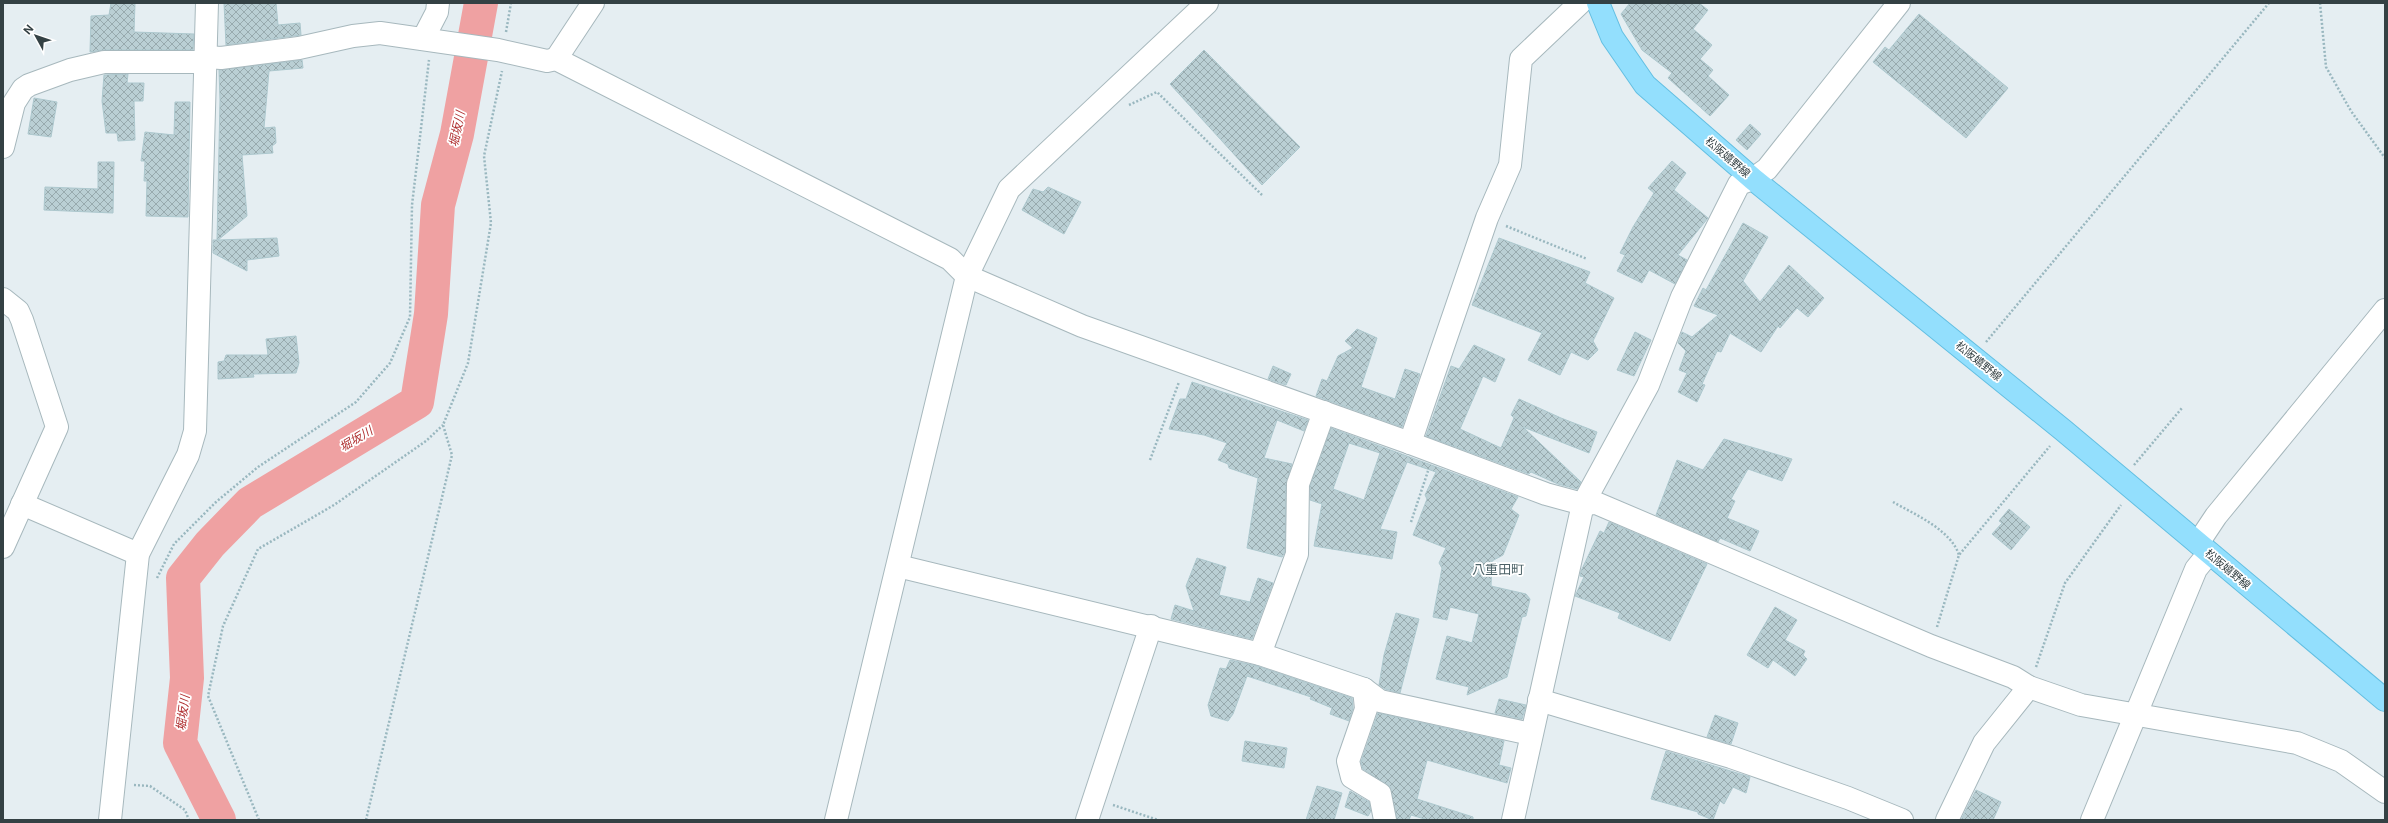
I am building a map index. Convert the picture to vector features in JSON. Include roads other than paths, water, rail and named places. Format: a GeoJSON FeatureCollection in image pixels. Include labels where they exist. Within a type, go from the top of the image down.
{"type":"FeatureCollection","features":[{"type":"Feature","properties":{"kind":"main road","name":"松阪嬉野線"},"geometry":{"type":"LineString","coordinates":[[1598,3],[1612,37],[1645,85],[1753,179],[1974,356],[2385,700]]}},
{"type":"Feature","properties":{"kind":"street"},"geometry":{"type":"LineString","coordinates":[[110,820],[138,554],[188,455],[195,431],[208,3]]}},
{"type":"Feature","properties":{"kind":"street"},"geometry":{"type":"LineString","coordinates":[[429,40],[438,3]]}},
{"type":"Feature","properties":{"kind":"street"},"geometry":{"type":"LineString","coordinates":[[556,59],[593,3]]}},
{"type":"Feature","properties":{"kind":"street"},"geometry":{"type":"LineString","coordinates":[[836,820],[967,276],[1009,189],[1207,3]]}},
{"type":"Feature","properties":{"kind":"street"},"geometry":{"type":"LineString","coordinates":[[1410,443],[1487,218],[1510,166],[1521,59],[1580,3]]}},
{"type":"Feature","properties":{"kind":"street"},"geometry":{"type":"LineString","coordinates":[[1513,820],[1583,504],[1648,385],[1682,297],[1739,184],[1753,179],[1767,169],[1899,3]]}},
{"type":"Feature","properties":{"kind":"street"},"geometry":{"type":"LineString","coordinates":[[3,147],[9,117],[23,89],[70,70],[104,62],[221,58],[299,48],[346,37],[380,33],[502,51],[547,60],[556,59],[950,260],[967,276],[1082,326],[1410,443],[1546,494],[1583,504],[1596,502],[1931,646],[2013,677],[2029,687],[2081,705],[2297,743],[2340,761],[2385,792]]}},
{"type":"Feature","properties":{"kind":"street"},"geometry":{"type":"LineString","coordinates":[[3,299],[18,311],[22,320],[57,427],[3,547]]}},
{"type":"Feature","properties":{"kind":"street"},"geometry":{"type":"LineString","coordinates":[[2092,820],[2137,715],[2196,569],[2203,548],[2221,510],[2385,310]]}},
{"type":"Feature","properties":{"kind":"street"},"geometry":{"type":"LineString","coordinates":[[1260,654],[1298,554],[1298,484],[1324,412]]}},
{"type":"Feature","properties":{"kind":"street"},"geometry":{"type":"LineString","coordinates":[[22,504],[138,554]]}},
{"type":"Feature","properties":{"kind":"street"},"geometry":{"type":"LineString","coordinates":[[898,566],[1151,626],[1260,654],[1364,689],[1380,701],[1531,734]]}},
{"type":"Feature","properties":{"kind":"street"},"geometry":{"type":"LineString","coordinates":[[1087,820],[1151,626]]}},
{"type":"Feature","properties":{"kind":"street"},"geometry":{"type":"LineString","coordinates":[[1947,820],[1984,743],[2029,687]]}},
{"type":"Feature","properties":{"kind":"street"},"geometry":{"type":"LineString","coordinates":[[1364,689],[1366,709],[1348,761],[1352,777],[1380,794],[1384,820]]}},
{"type":"Feature","properties":{"kind":"street"},"geometry":{"type":"LineString","coordinates":[[1539,700],[1731,757],[1848,798],[1862,813],[1902,820]]}},
{"type":"Feature","properties":{"kind":"waterway","name":"堀坂川"},"geometry":{"type":"LineString","coordinates":[[219,820],[180,743],[187,678],[183,578],[210,544],[250,503],[417,402],[431,314],[438,205],[457,134],[481,3]]}},
{"type":"Feature","properties":{"kind":"district","name":"八重田町"},"geometry":{"type":"Point","coordinates":[1498,569]}}]}
